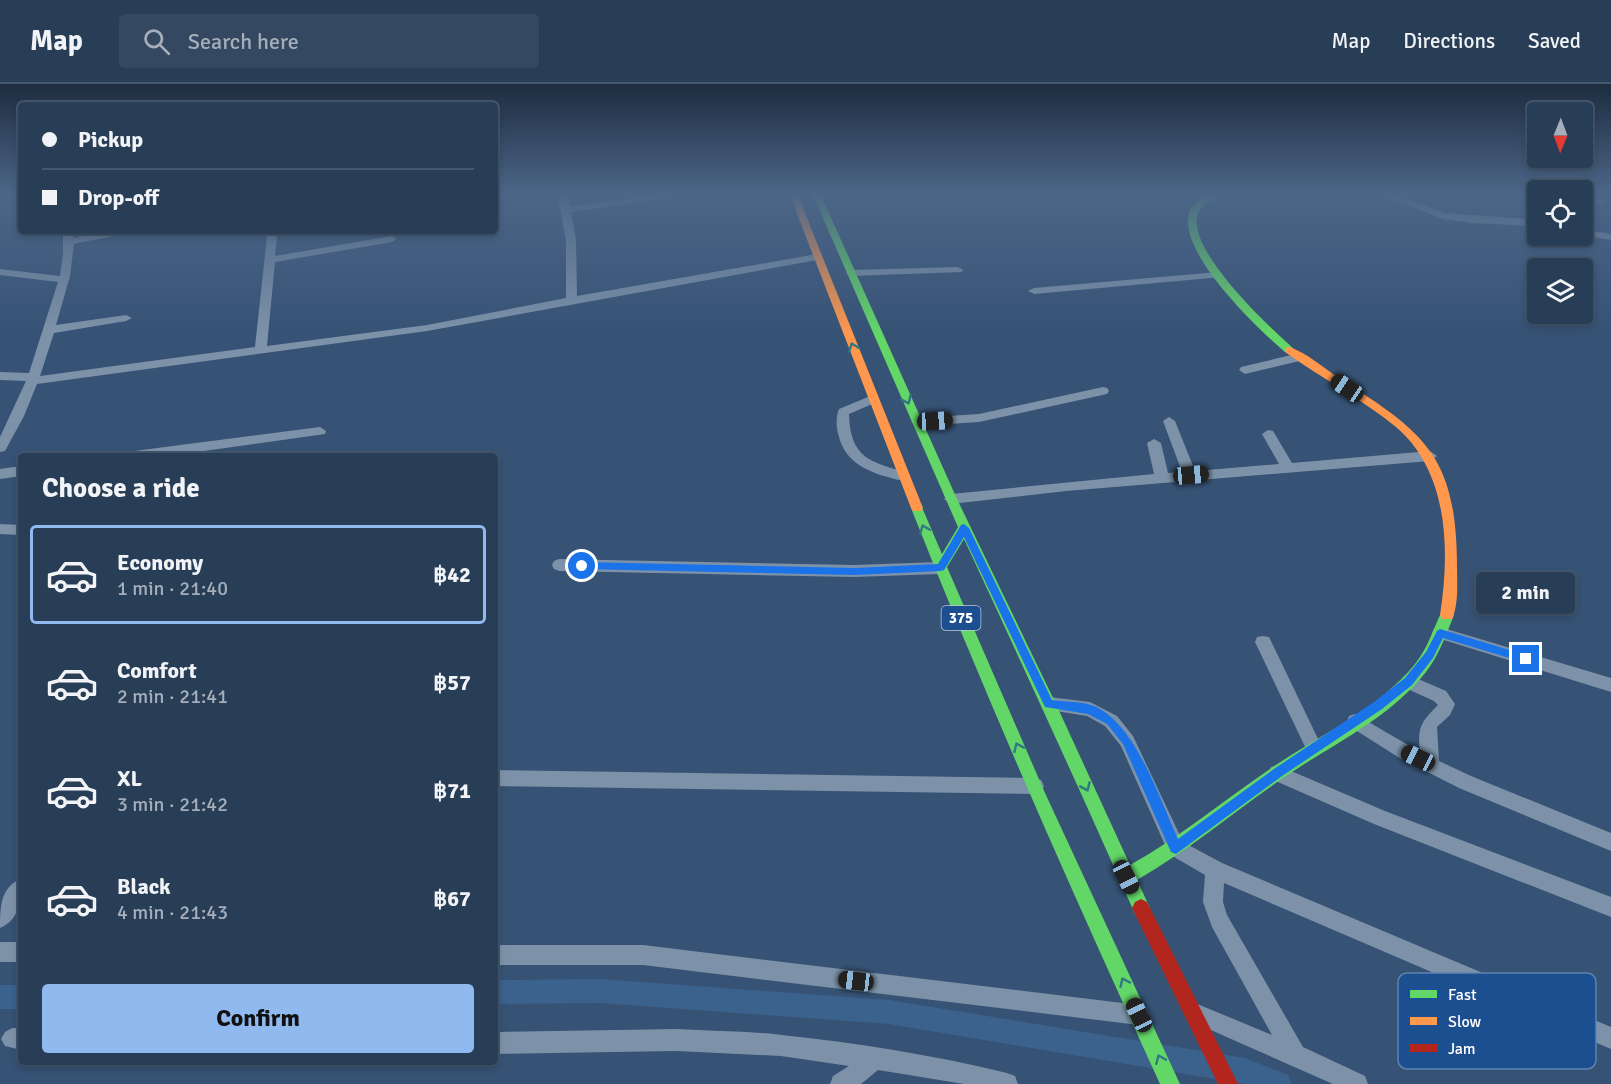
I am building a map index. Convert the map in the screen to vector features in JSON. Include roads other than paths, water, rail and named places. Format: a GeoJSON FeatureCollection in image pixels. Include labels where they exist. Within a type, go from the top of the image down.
{"type":"FeatureCollection","features":[{"type":"Feature","properties":{"kind":"main road","name":"375"},"geometry":{"type":"LineString","coordinates":[[810,240],[940,567],[1035,786],[1170,1084]]}},
{"type":"Feature","properties":{"kind":"main road","name":"375"},"geometry":{"type":"LineString","coordinates":[[836,240],[964,528],[1049,704],[1126,877],[1228,1084]]}},
{"type":"Feature","properties":{"kind":"main road"},"geometry":{"type":"LineString","coordinates":[[1126,877],[1176,848],[1408,682],[1430,655],[1444,626],[1450,588],[1451,528],[1448,501],[1441,476],[1430,456],[1416,438],[1394,420],[1300,357],[1254,320],[1205,257],[1196,240]]}},
{"type":"Feature","properties":{"kind":"main road"},"geometry":{"type":"LineString","coordinates":[[940,567],[964,528]]}},
{"type":"Feature","properties":{"kind":"street"},"geometry":{"type":"LineString","coordinates":[[0,448],[17,421],[34,379],[68,269],[69,240]]}},
{"type":"Feature","properties":{"kind":"street"},"geometry":{"type":"LineString","coordinates":[[261,351],[272,240]]}},
{"type":"Feature","properties":{"kind":"street"},"geometry":{"type":"LineString","coordinates":[[270,260],[388,240]]}},
{"type":"Feature","properties":{"kind":"street"},"geometry":{"type":"LineString","coordinates":[[571,240],[572,300]]}},
{"type":"Feature","properties":{"kind":"street"},"geometry":{"type":"LineString","coordinates":[[0,376],[34,379],[427,328],[817,257]]}},
{"type":"Feature","properties":{"kind":"street"},"geometry":{"type":"LineString","coordinates":[[851,273],[958,270]]}},
{"type":"Feature","properties":{"kind":"street"},"geometry":{"type":"LineString","coordinates":[[0,272],[64,280]]}},
{"type":"Feature","properties":{"kind":"street"},"geometry":{"type":"LineString","coordinates":[[1034,291],[1218,275]]}},
{"type":"Feature","properties":{"kind":"street"},"geometry":{"type":"LineString","coordinates":[[49,330],[126,318]]}},
{"type":"Feature","properties":{"kind":"street"},"geometry":{"type":"LineString","coordinates":[[1245,370],[1300,357]]}},
{"type":"Feature","properties":{"kind":"street"},"geometry":{"type":"LineString","coordinates":[[917,422],[980,418],[1103,391]]}},
{"type":"Feature","properties":{"kind":"street"},"geometry":{"type":"LineString","coordinates":[[873,399],[843,412],[842,422],[847,444],[857,460],[873,469],[903,476]]}},
{"type":"Feature","properties":{"kind":"street"},"geometry":{"type":"LineString","coordinates":[[1169,420],[1191,475]]}},
{"type":"Feature","properties":{"kind":"street"},"geometry":{"type":"LineString","coordinates":[[156,453],[320,431]]}},
{"type":"Feature","properties":{"kind":"street"},"geometry":{"type":"LineString","coordinates":[[1268,434],[1288,467]]}},
{"type":"Feature","properties":{"kind":"street"},"geometry":{"type":"LineString","coordinates":[[1154,444],[1162,478]]}},
{"type":"Feature","properties":{"kind":"street"},"geometry":{"type":"LineString","coordinates":[[951,499],[1066,486],[1430,456]]}},
{"type":"Feature","properties":{"kind":"street"},"geometry":{"type":"LineString","coordinates":[[3,473],[18,471]]}},
{"type":"Feature","properties":{"kind":"street"},"geometry":{"type":"LineString","coordinates":[[3,473],[18,476]]}},
{"type":"Feature","properties":{"kind":"street"},"geometry":{"type":"LineString","coordinates":[[0,529],[18,530]]}},
{"type":"Feature","properties":{"kind":"street"},"geometry":{"type":"LineString","coordinates":[[559,565],[855,571],[940,567]]}},
{"type":"Feature","properties":{"kind":"street"},"geometry":{"type":"LineString","coordinates":[[1440,633],[1611,685]]}},
{"type":"Feature","properties":{"kind":"street"},"geometry":{"type":"LineString","coordinates":[[1263,642],[1314,748]]}},
{"type":"Feature","properties":{"kind":"street"},"geometry":{"type":"LineString","coordinates":[[1408,682],[1440,696],[1447,704],[1446,710],[1435,718],[1428,728],[1431,765]]}},
{"type":"Feature","properties":{"kind":"street"},"geometry":{"type":"LineString","coordinates":[[1049,704],[1090,710],[1111,721],[1127,741],[1176,848],[1215,870],[1458,973]]}},
{"type":"Feature","properties":{"kind":"street"},"geometry":{"type":"LineString","coordinates":[[1355,721],[1404,752],[1466,782],[1611,842]]}},
{"type":"Feature","properties":{"kind":"street"},"geometry":{"type":"LineString","coordinates":[[1278,773],[1380,818],[1611,907]]}},
{"type":"Feature","properties":{"kind":"street"},"geometry":{"type":"LineString","coordinates":[[498,778],[1035,786]]}},
{"type":"Feature","properties":{"kind":"street"},"geometry":{"type":"LineString","coordinates":[[1215,870],[1213,902],[1219,920],[1295,1055]]}},
{"type":"Feature","properties":{"kind":"street"},"geometry":{"type":"LineString","coordinates":[[0,918],[18,892]]}},
{"type":"Feature","properties":{"kind":"street"},"geometry":{"type":"LineString","coordinates":[[0,952],[18,952]]}},
{"type":"Feature","properties":{"kind":"street"},"geometry":{"type":"LineString","coordinates":[[498,955],[643,955],[1139,1015]]}},
{"type":"Feature","properties":{"kind":"street"},"geometry":{"type":"LineString","coordinates":[[1192,1012],[1357,1084]]}},
{"type":"Feature","properties":{"kind":"street"},"geometry":{"type":"LineString","coordinates":[[1596,1032],[1611,1038]]}},
{"type":"Feature","properties":{"kind":"street"},"geometry":{"type":"LineString","coordinates":[[498,1043],[726,1041],[781,1045],[955,1071],[1007,1084]]}},
{"type":"Feature","properties":{"kind":"street"},"geometry":{"type":"LineString","coordinates":[[841,1084],[876,1058]]}},
{"type":"Feature","properties":{"kind":"waterway"},"geometry":{"type":"LineString","coordinates":[[498,992],[601,991],[889,1012],[1245,1071],[1279,1084]]}},
{"type":"Feature","properties":{"kind":"waterway"},"geometry":{"type":"LineString","coordinates":[[0,997],[18,997]]}}]}
